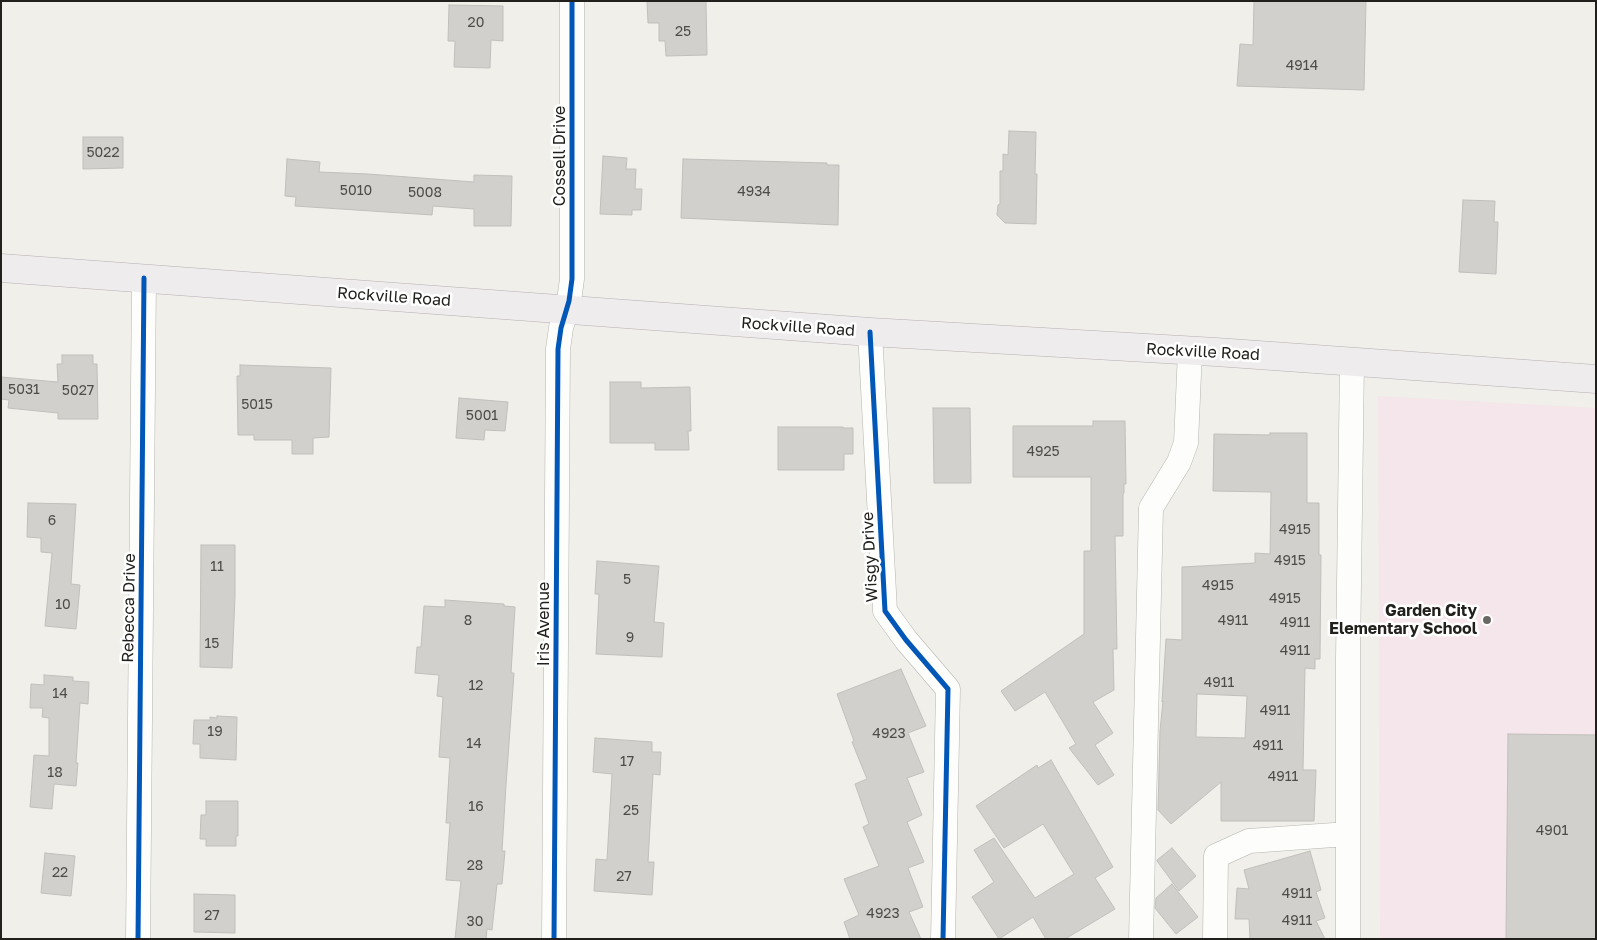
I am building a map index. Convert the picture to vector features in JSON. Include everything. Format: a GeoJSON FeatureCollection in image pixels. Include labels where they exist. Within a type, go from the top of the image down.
{"type":"FeatureCollection","features":[{"type":"Feature","properties":{"kind":"main road","name":"Rockville Road"},"geometry":{"type":"LineString","coordinates":[[1,268],[870,332],[1352,361],[1596,380]]}},
{"type":"Feature","properties":{"kind":"street","name":"Cossell Drive"},"geometry":{"type":"LineString","coordinates":[[565,310],[573,273],[572,1]]}},
{"type":"Feature","properties":{"kind":"street","name":"Rebecca Drive"},"geometry":{"type":"LineString","coordinates":[[138,939],[144,278]]}},
{"type":"Feature","properties":{"kind":"street","name":"Iris Avenue"},"geometry":{"type":"LineString","coordinates":[[554,939],[558,349],[565,310]]}},
{"type":"Feature","properties":{"kind":"street","name":"Wisgy Drive"},"geometry":{"type":"LineString","coordinates":[[870,332],[885,611],[906,640],[948,689],[943,939]]}},
{"type":"Feature","properties":{"kind":"street"},"geometry":{"type":"LineString","coordinates":[[1142,939],[1151,508],[1179,462],[1186,443],[1190,352]]}},
{"type":"Feature","properties":{"kind":"street"},"geometry":{"type":"LineString","coordinates":[[1348,939],[1348,658],[1352,361]]}},
{"type":"Feature","properties":{"kind":"street"},"geometry":{"type":"LineString","coordinates":[[1215,939],[1216,856],[1249,841],[1348,834]]}},
{"type":"Feature","properties":{"kind":"shaded area","name":"Garden City Elementary School"},"geometry":{"type":"Polygon","coordinates":[[[1378,396],[1596,408],[1596,939],[1380,939],[1378,396]]]}},
{"type":"Feature","properties":{"kind":"building"},"geometry":{"type":"Polygon","coordinates":[[[647,1],[706,1],[707,55],[666,56],[665,41],[659,41],[659,23],[648,23],[647,1]]]}},
{"type":"Feature","properties":{"kind":"building"},"geometry":{"type":"Polygon","coordinates":[[[1254,1],[1366,1],[1364,90],[1237,86],[1240,44],[1253,45],[1254,1]]]}},
{"type":"Feature","properties":{"kind":"building"},"geometry":{"type":"Polygon","coordinates":[[[449,5],[503,6],[503,41],[491,40],[490,68],[454,67],[455,41],[448,41],[449,5]]]}},
{"type":"Feature","properties":{"kind":"building"},"geometry":{"type":"Polygon","coordinates":[[[1009,131],[1036,132],[1036,224],[1005,223],[997,215],[998,205],[1000,204],[1000,171],[1003,171],[1003,154],[1008,155],[1009,131]]]}},
{"type":"Feature","properties":{"kind":"building"},"geometry":{"type":"Polygon","coordinates":[[[83,137],[123,137],[123,168],[83,169],[83,137]]]}},
{"type":"Feature","properties":{"kind":"building"},"geometry":{"type":"Polygon","coordinates":[[[603,156],[627,158],[626,169],[636,169],[635,189],[642,189],[641,210],[632,210],[632,215],[600,214],[603,156]]]}},
{"type":"Feature","properties":{"kind":"building"},"geometry":{"type":"Polygon","coordinates":[[[287,159],[320,162],[319,172],[474,182],[474,175],[512,176],[511,226],[474,226],[474,209],[433,206],[432,215],[295,206],[296,197],[285,196],[287,159]]]}},
{"type":"Feature","properties":{"kind":"building"},"geometry":{"type":"Polygon","coordinates":[[[683,159],[827,163],[827,165],[839,165],[838,225],[681,218],[683,159]]]}},
{"type":"Feature","properties":{"kind":"building"},"geometry":{"type":"Polygon","coordinates":[[[1463,200],[1495,201],[1494,222],[1498,222],[1496,274],[1459,272],[1463,200]]]}},
{"type":"Feature","properties":{"kind":"building"},"geometry":{"type":"Polygon","coordinates":[[[62,355],[93,355],[93,364],[97,364],[98,419],[58,419],[58,413],[8,408],[9,400],[1,399],[1,377],[58,382],[57,364],[62,364],[62,355]]]}},
{"type":"Feature","properties":{"kind":"building"},"geometry":{"type":"Polygon","coordinates":[[[240,365],[331,368],[329,437],[313,438],[313,454],[292,454],[292,440],[254,440],[254,435],[238,435],[237,376],[240,376],[240,365]]]}},
{"type":"Feature","properties":{"kind":"building"},"geometry":{"type":"Polygon","coordinates":[[[610,382],[641,382],[641,388],[690,387],[691,431],[688,431],[689,450],[655,450],[655,443],[610,443],[610,382]]]}},
{"type":"Feature","properties":{"kind":"building"},"geometry":{"type":"Polygon","coordinates":[[[459,398],[508,402],[505,431],[485,430],[484,440],[456,438],[459,398]]]}},
{"type":"Feature","properties":{"kind":"building"},"geometry":{"type":"Polygon","coordinates":[[[933,408],[970,408],[971,483],[934,483],[933,408]]]}},
{"type":"Feature","properties":{"kind":"building"},"geometry":{"type":"Polygon","coordinates":[[[1093,421],[1125,421],[1126,484],[1124,484],[1123,494],[1123,536],[1115,536],[1117,649],[1113,649],[1114,690],[1093,702],[1113,733],[1095,745],[1114,775],[1098,785],[1069,748],[1076,744],[1045,692],[1015,711],[1001,691],[1084,634],[1084,551],[1091,551],[1091,477],[1013,477],[1013,426],[1093,426],[1093,421]]]}},
{"type":"Feature","properties":{"kind":"building"},"geometry":{"type":"Polygon","coordinates":[[[778,427],[853,428],[853,454],[844,454],[844,470],[778,470],[778,427]]]}},
{"type":"Feature","properties":{"kind":"building"},"geometry":{"type":"Polygon","coordinates":[[[1270,433],[1307,433],[1307,503],[1319,503],[1319,555],[1321,555],[1320,659],[1315,659],[1315,669],[1305,668],[1303,770],[1316,770],[1314,821],[1221,821],[1221,782],[1171,824],[1158,810],[1160,731],[1166,639],[1182,640],[1182,567],[1255,563],[1255,553],[1270,554],[1271,492],[1213,491],[1214,434],[1270,435],[1270,433]],[[1197,694],[1196,737],[1245,738],[1247,696],[1197,694]]]}},
{"type":"Feature","properties":{"kind":"building"},"geometry":{"type":"Polygon","coordinates":[[[28,503],[76,504],[71,584],[80,585],[76,629],[45,626],[52,553],[41,552],[41,538],[27,537],[28,503]]]}},
{"type":"Feature","properties":{"kind":"building"},"geometry":{"type":"Polygon","coordinates":[[[201,545],[235,545],[232,668],[200,667],[201,545]]]}},
{"type":"Feature","properties":{"kind":"building"},"geometry":{"type":"Polygon","coordinates":[[[597,561],[659,566],[654,622],[664,623],[662,657],[596,654],[599,594],[595,594],[597,561]]]}},
{"type":"Feature","properties":{"kind":"building"},"geometry":{"type":"Polygon","coordinates":[[[445,600],[504,604],[504,606],[515,607],[511,673],[514,673],[502,851],[505,851],[502,884],[497,884],[492,930],[487,929],[486,939],[455,939],[461,881],[446,880],[450,823],[446,823],[450,758],[439,757],[443,697],[437,696],[439,675],[415,673],[417,647],[421,647],[424,606],[445,607],[445,600]]]}},
{"type":"Feature","properties":{"kind":"building"},"geometry":{"type":"Polygon","coordinates":[[[901,669],[926,726],[908,733],[924,772],[907,778],[922,815],[907,822],[924,862],[908,868],[923,907],[909,912],[921,939],[850,939],[844,922],[859,915],[844,879],[879,866],[863,827],[869,824],[855,784],[867,779],[852,742],[854,741],[837,694],[901,669]]]}},
{"type":"Feature","properties":{"kind":"building"},"geometry":{"type":"Polygon","coordinates":[[[44,675],[73,677],[73,681],[89,682],[88,704],[80,703],[76,786],[54,784],[52,809],[30,807],[34,755],[49,756],[49,718],[42,717],[43,708],[30,708],[31,684],[44,685],[44,675]]]}},
{"type":"Feature","properties":{"kind":"building"},"geometry":{"type":"Polygon","coordinates":[[[217,716],[237,717],[236,760],[200,758],[200,744],[193,744],[194,720],[210,720],[210,717],[217,718],[217,716]]]}},
{"type":"Feature","properties":{"kind":"building"},"geometry":{"type":"Polygon","coordinates":[[[1508,734],[1596,735],[1596,939],[1506,939],[1508,734]]]}},
{"type":"Feature","properties":{"kind":"building"},"geometry":{"type":"Polygon","coordinates":[[[595,738],[652,742],[652,752],[661,752],[660,775],[653,774],[648,862],[654,862],[652,895],[594,891],[596,859],[607,860],[612,774],[593,772],[595,738]]]}},
{"type":"Feature","properties":{"kind":"building"},"geometry":{"type":"Polygon","coordinates":[[[1051,760],[1113,867],[1095,878],[1115,909],[1065,939],[1046,939],[1033,917],[999,939],[972,897],[994,882],[974,850],[994,838],[1035,898],[1074,874],[1043,824],[1004,848],[976,806],[1037,765],[1038,768],[1051,760]]]}},
{"type":"Feature","properties":{"kind":"building"},"geometry":{"type":"Polygon","coordinates":[[[206,801],[238,801],[238,836],[236,836],[236,846],[206,846],[206,839],[200,839],[201,815],[206,815],[206,801]]]}},
{"type":"Feature","properties":{"kind":"building"},"geometry":{"type":"Polygon","coordinates":[[[1172,848],[1196,876],[1179,891],[1157,861],[1172,848]]]}},
{"type":"Feature","properties":{"kind":"building"},"geometry":{"type":"Polygon","coordinates":[[[1310,851],[1321,890],[1316,892],[1325,918],[1316,921],[1325,939],[1250,939],[1249,919],[1235,919],[1237,888],[1249,889],[1244,870],[1310,851]]]}},
{"type":"Feature","properties":{"kind":"building"},"geometry":{"type":"Polygon","coordinates":[[[45,853],[75,856],[71,896],[41,893],[45,853]]]}},
{"type":"Feature","properties":{"kind":"building"},"geometry":{"type":"Polygon","coordinates":[[[1172,884],[1198,917],[1176,934],[1155,908],[1156,898],[1172,884]]]}},
{"type":"Feature","properties":{"kind":"building"},"geometry":{"type":"Polygon","coordinates":[[[194,894],[235,895],[235,933],[194,932],[194,894]]]}},
{"type":"Feature","properties":{"kind":"cycle path"},"geometry":{"type":"LineString","coordinates":[[554,939],[558,349],[572,279],[572,1]]}},
{"type":"Feature","properties":{"kind":"cycle path"},"geometry":{"type":"LineString","coordinates":[[138,939],[144,278]]}},
{"type":"Feature","properties":{"kind":"cycle path"},"geometry":{"type":"LineString","coordinates":[[870,332],[885,611],[906,640],[948,689],[943,939]]}},
{"type":"Feature","properties":{"kind":"place","name":"Garden City Elementary School"},"geometry":{"type":"Point","coordinates":[1487,620]}}]}
